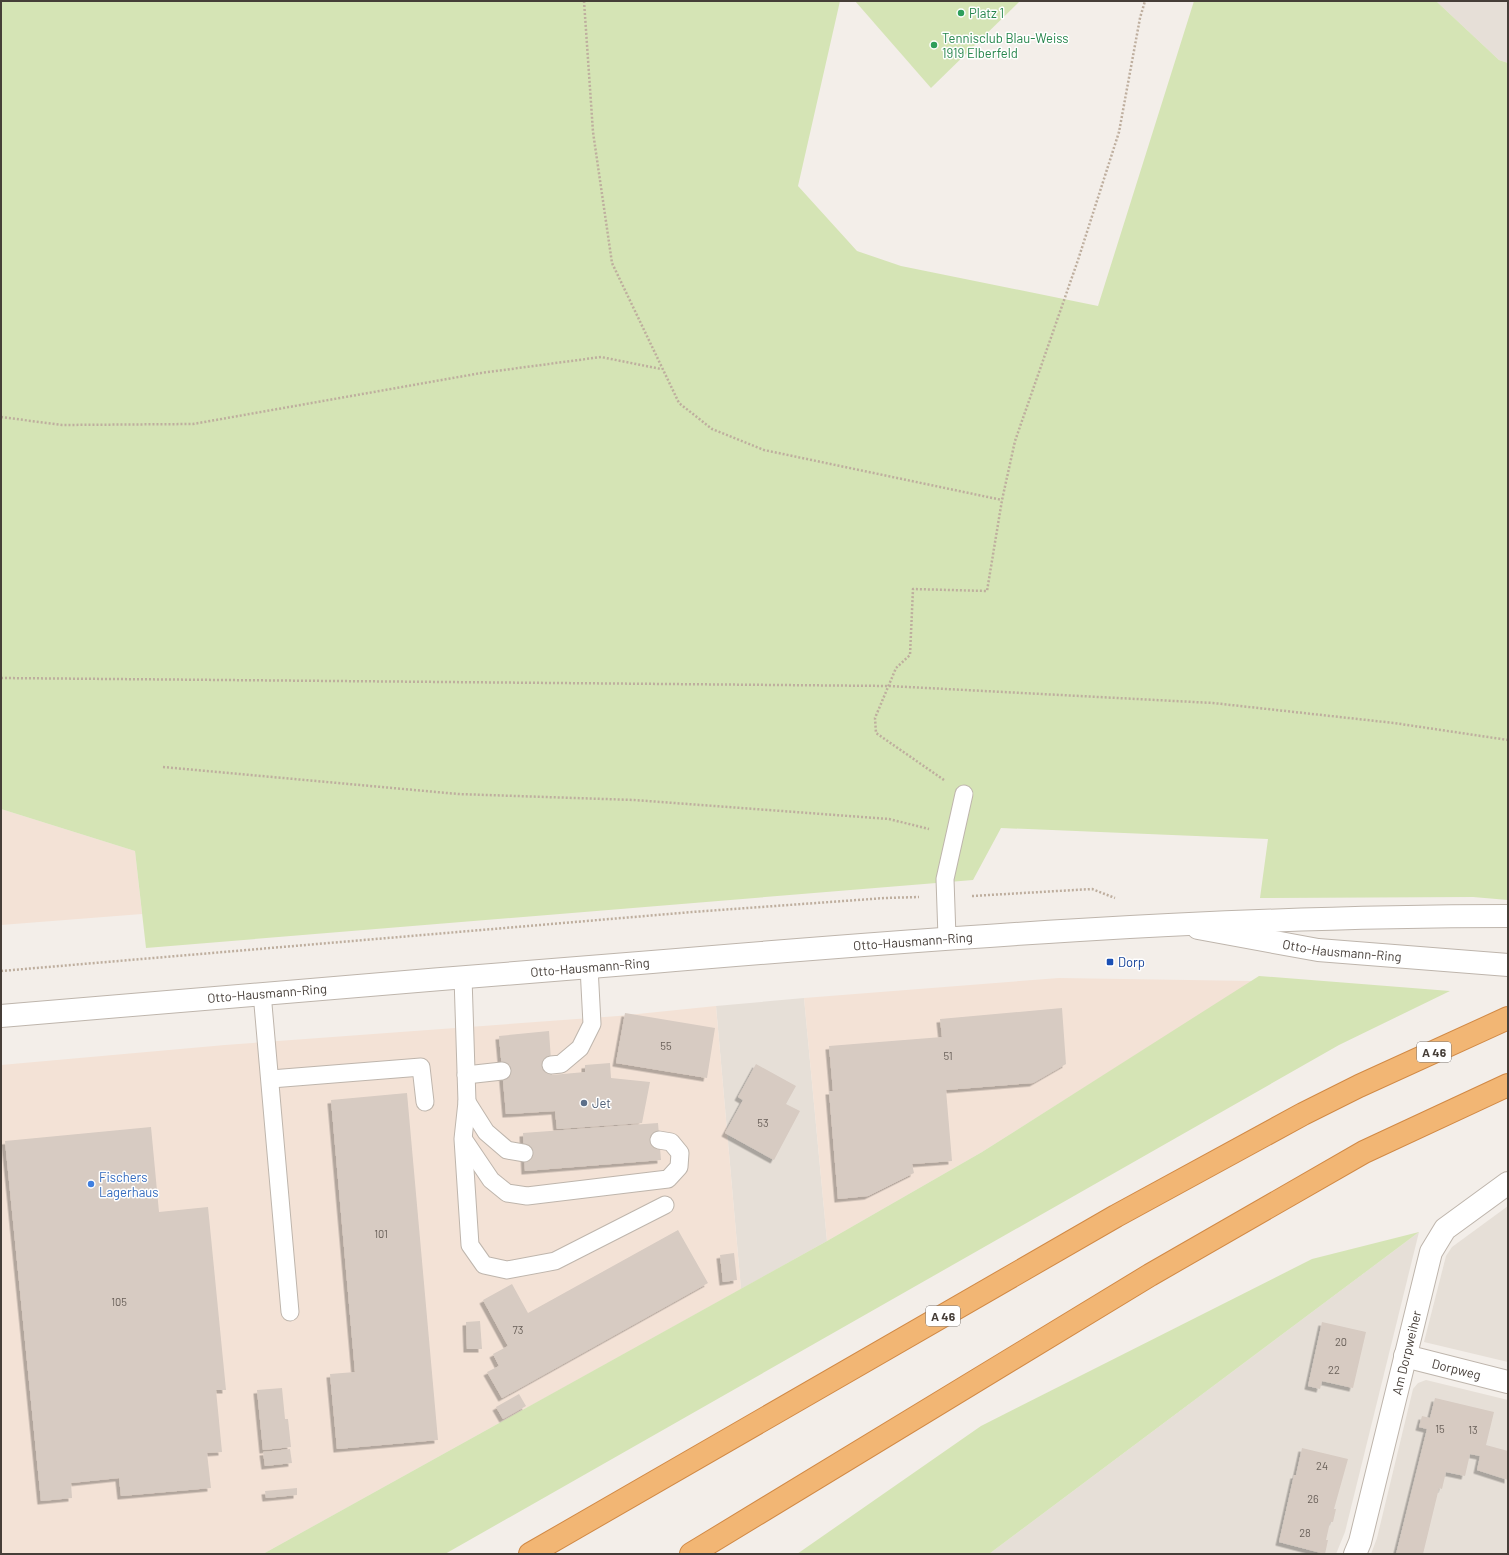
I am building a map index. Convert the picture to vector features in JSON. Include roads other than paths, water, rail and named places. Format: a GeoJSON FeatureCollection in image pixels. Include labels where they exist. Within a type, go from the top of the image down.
{"type":"FeatureCollection","features":[{"type":"Feature","properties":{"kind":"highway","name":"A 46"},"geometry":{"type":"LineString","coordinates":[[530,1554],[1116,1216],[1304,1114],[1359,1086],[1508,1018]]}},
{"type":"Feature","properties":{"kind":"highway"},"geometry":{"type":"LineString","coordinates":[[691,1554],[1150,1275],[1387,1140],[1508,1085]]}},
{"type":"Feature","properties":{"kind":"street","name":"Otto-Hausmann-Ring"},"geometry":{"type":"LineString","coordinates":[[1,1016],[262,993],[947,938],[1179,924],[1508,916]]}},
{"type":"Feature","properties":{"kind":"street","name":"Otto-Hausmann-Ring"},"geometry":{"type":"LineString","coordinates":[[1179,924],[1318,950],[1508,965]]}},
{"type":"Feature","properties":{"kind":"street","name":"Am Dorpweiher"},"geometry":{"type":"LineString","coordinates":[[1355,1554],[1360,1542],[1404,1356],[1434,1245],[1445,1229],[1508,1183]]}},
{"type":"Feature","properties":{"kind":"street","name":"Dorpweg"},"geometry":{"type":"LineString","coordinates":[[1404,1356],[1508,1382]]}},
{"type":"Feature","properties":{"kind":"lane"},"geometry":{"type":"LineString","coordinates":[[947,938],[945,878],[964,794]]}},
{"type":"Feature","properties":{"kind":"lane"},"geometry":{"type":"LineString","coordinates":[[551,1065],[561,1064],[580,1048],[592,1024],[589,967]]}},
{"type":"Feature","properties":{"kind":"lane"},"geometry":{"type":"LineString","coordinates":[[463,977],[467,1102],[463,1139],[470,1245],[484,1265],[507,1270],[555,1261],[665,1205]]}},
{"type":"Feature","properties":{"kind":"lane"},"geometry":{"type":"LineString","coordinates":[[262,993],[271,1080],[290,1312]]}},
{"type":"Feature","properties":{"kind":"lane"},"geometry":{"type":"LineString","coordinates":[[271,1080],[421,1066],[425,1102]]}},
{"type":"Feature","properties":{"kind":"lane"},"geometry":{"type":"LineString","coordinates":[[466,1075],[502,1071]]}},
{"type":"Feature","properties":{"kind":"lane"},"geometry":{"type":"LineString","coordinates":[[467,1102],[486,1132],[507,1150],[524,1153]]}},
{"type":"Feature","properties":{"kind":"lane"},"geometry":{"type":"LineString","coordinates":[[463,1139],[491,1180],[507,1193],[527,1196],[668,1179],[679,1167],[680,1153],[671,1142],[659,1140]]}},
{"type":"Feature","properties":{"kind":"place","name":"Platz 1"},"geometry":{"type":"Point","coordinates":[961,13]}},
{"type":"Feature","properties":{"kind":"place","name":"Tennisclub Blau-Weiss 1919 Elberfeld"},"geometry":{"type":"Point","coordinates":[934,45]}},
{"type":"Feature","properties":{"kind":"place","name":"Dorp"},"geometry":{"type":"Point","coordinates":[1110,962]}},
{"type":"Feature","properties":{"kind":"place","name":"Jet"},"geometry":{"type":"Point","coordinates":[584,1103]}},
{"type":"Feature","properties":{"kind":"place","name":"Fischers Lagerhaus"},"geometry":{"type":"Point","coordinates":[91,1184]}}]}
